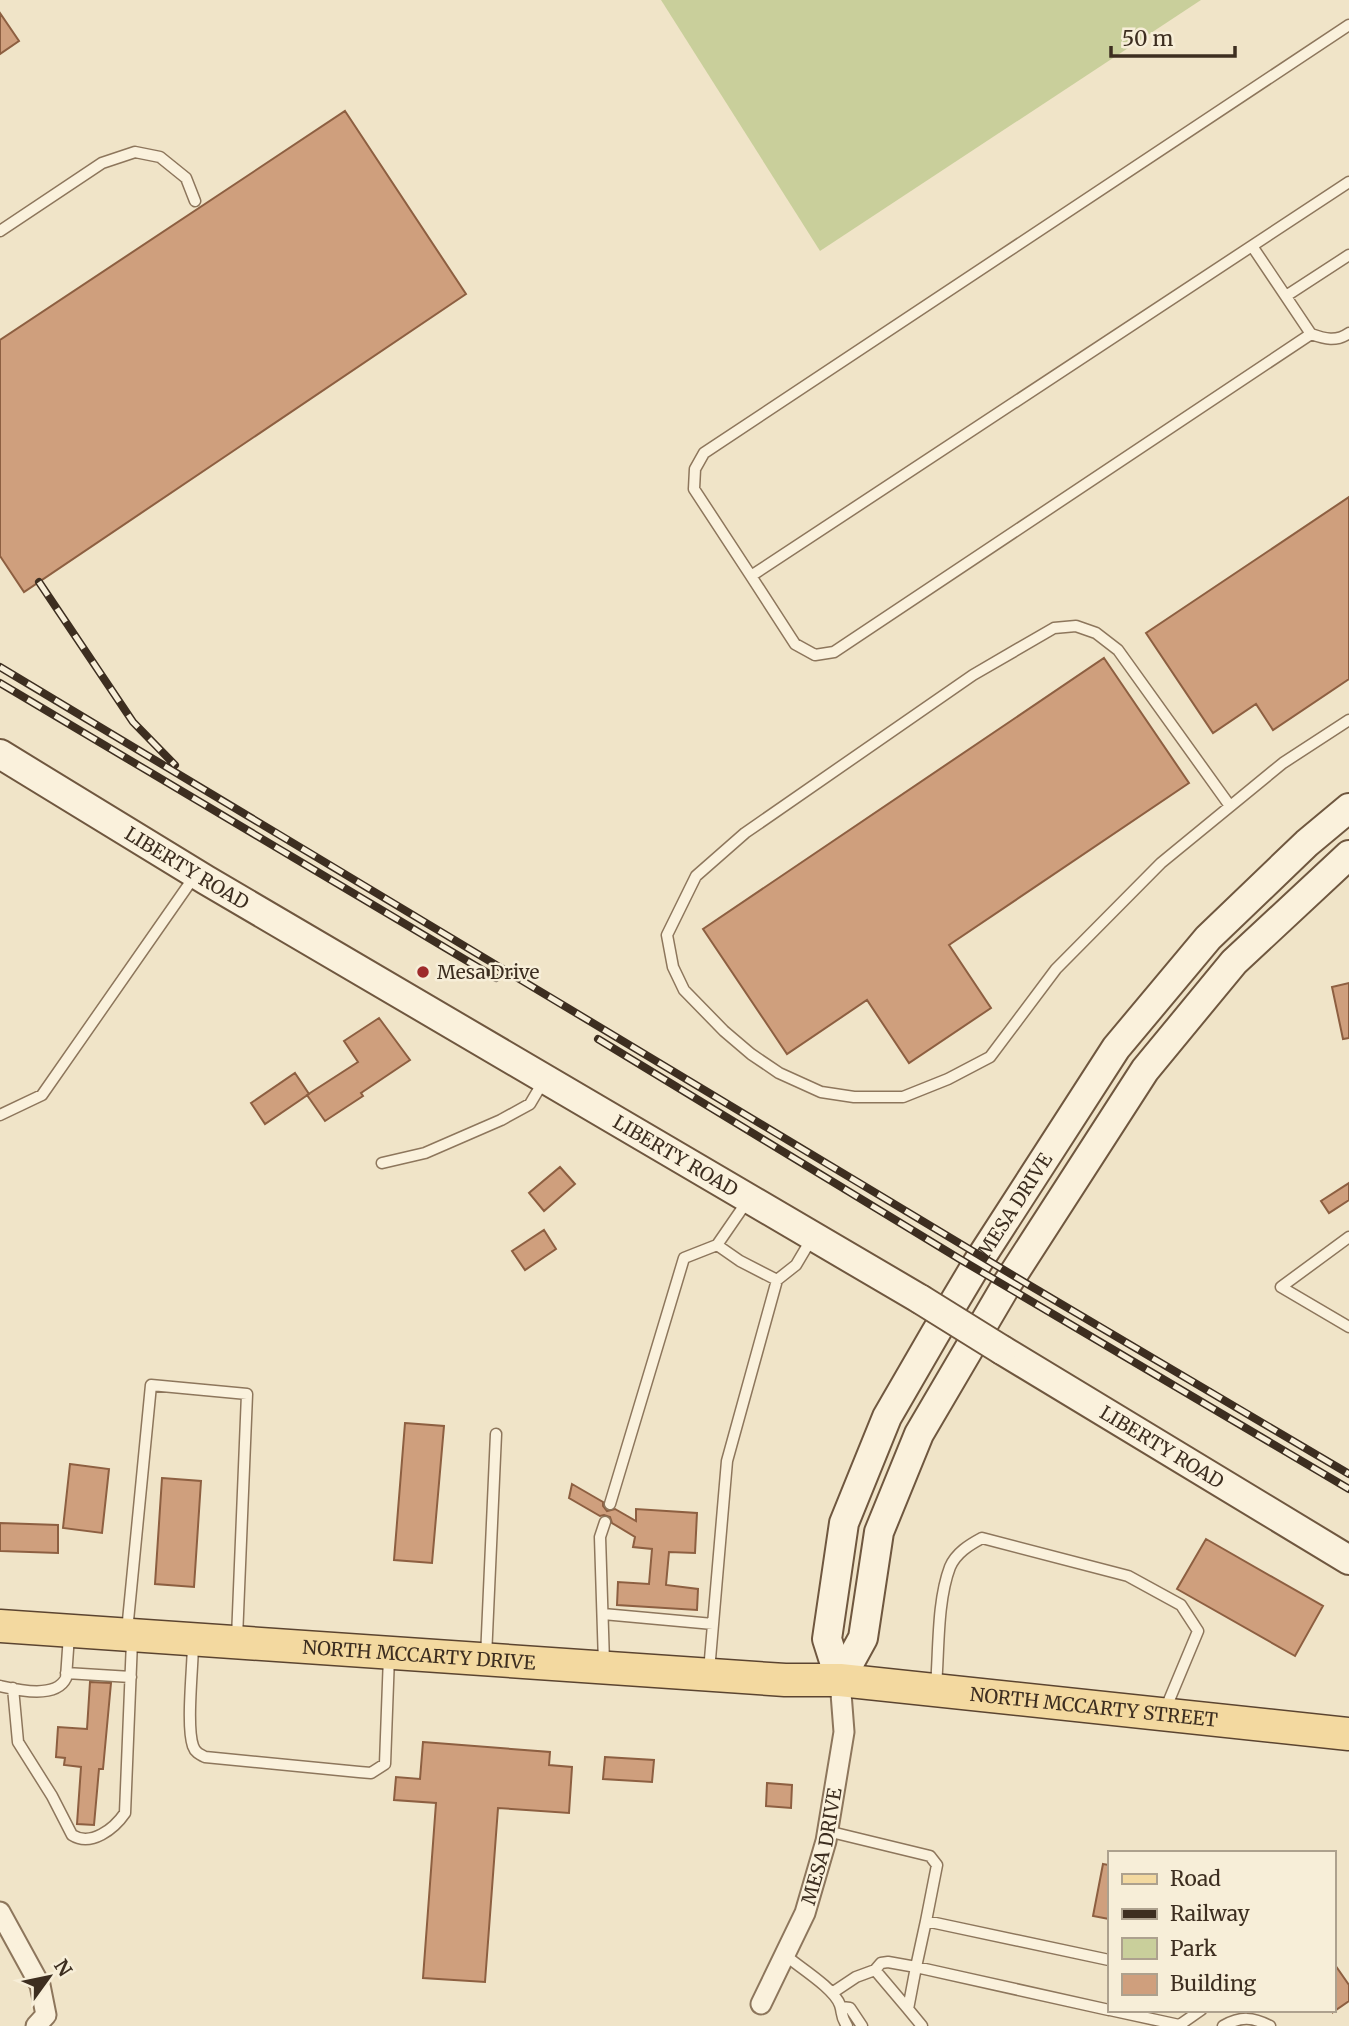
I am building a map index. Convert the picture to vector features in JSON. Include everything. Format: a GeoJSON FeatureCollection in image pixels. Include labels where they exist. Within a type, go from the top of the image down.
{"type":"FeatureCollection","features":[{"type":"Feature","properties":{"kind":"main road","name":"LIBERTY ROAD"},"geometry":{"type":"LineString","coordinates":[[0,754],[197,874],[920,1299],[1349,1560]]}},
{"type":"Feature","properties":{"kind":"main road","name":"MESA DRIVE"},"geometry":{"type":"LineString","coordinates":[[840,1680],[827,1639],[844,1523],[887,1418],[978,1262],[1116,1048],[1208,938],[1307,842],[1349,808]]}},
{"type":"Feature","properties":{"kind":"main road","name":"MESA DRIVE"},"geometry":{"type":"LineString","coordinates":[[840,1680],[863,1638],[879,1532],[919,1434],[1007,1283],[1145,1070],[1234,962],[1349,855]]}},
{"type":"Feature","properties":{"kind":"main road","name":"NORTH MCCARTY DRIVE"},"geometry":{"type":"LineString","coordinates":[[0,1626],[709,1675],[840,1680]]}},
{"type":"Feature","properties":{"kind":"main road","name":"NORTH MCCARTY STREET"},"geometry":{"type":"LineString","coordinates":[[840,1680],[1349,1734]]}},
{"type":"Feature","properties":{"kind":"street","name":"MESA DRIVE"},"geometry":{"type":"LineString","coordinates":[[761,2004],[805,1913],[827,1831],[844,1732],[840,1680]]}},
{"type":"Feature","properties":{"kind":"street"},"geometry":{"type":"LineString","coordinates":[[0,1912],[40,1985],[46,2015],[36,2026]]}},
{"type":"Feature","properties":{"kind":"lane"},"geometry":{"type":"LineString","coordinates":[[1311,334],[834,652],[815,655],[795,644],[694,489],[695,469],[704,453],[1349,25]]}},
{"type":"Feature","properties":{"kind":"lane"},"geometry":{"type":"LineString","coordinates":[[0,231],[102,163],[135,152],[160,157],[186,178],[195,201]]}},
{"type":"Feature","properties":{"kind":"lane"},"geometry":{"type":"LineString","coordinates":[[751,576],[1349,182]]}},
{"type":"Feature","properties":{"kind":"lane"},"geometry":{"type":"LineString","coordinates":[[1252,246],[1311,334],[1326,339],[1342,338],[1349,333]]}},
{"type":"Feature","properties":{"kind":"lane"},"geometry":{"type":"LineString","coordinates":[[1286,296],[1349,256]]}},
{"type":"Feature","properties":{"kind":"lane"},"geometry":{"type":"LineString","coordinates":[[1230,806],[1118,650],[1096,633],[1076,626],[1054,628],[973,675],[862,750],[745,833],[696,876],[667,935],[673,967],[684,990],[724,1031],[779,1073],[821,1092],[854,1097],[903,1097],[948,1079],[990,1057],[1056,969],[1161,863],[1283,763],[1349,721]]}},
{"type":"Feature","properties":{"kind":"lane"},"geometry":{"type":"LineString","coordinates":[[0,1115],[42,1095],[197,874]]}},
{"type":"Feature","properties":{"kind":"lane"},"geometry":{"type":"LineString","coordinates":[[382,1163],[425,1153],[501,1120],[530,1104],[545,1078]]}},
{"type":"Feature","properties":{"kind":"lane"},"geometry":{"type":"LineString","coordinates":[[611,1504],[684,1258],[718,1245],[749,1199]]}},
{"type":"Feature","properties":{"kind":"lane"},"geometry":{"type":"LineString","coordinates":[[709,1675],[727,1461],[777,1280],[796,1265],[813,1237]]}},
{"type":"Feature","properties":{"kind":"lane"},"geometry":{"type":"LineString","coordinates":[[1349,1237],[1281,1287],[1349,1327]]}},
{"type":"Feature","properties":{"kind":"lane"},"geometry":{"type":"LineString","coordinates":[[718,1245],[740,1261],[777,1280]]}},
{"type":"Feature","properties":{"kind":"lane"},"geometry":{"type":"LineString","coordinates":[[13,1688],[16,1730],[24,1754],[47,1788],[72,1835],[80,1840],[89,1840],[112,1827],[125,1813],[131,1677],[130,1635],[151,1385],[247,1394],[237,1642]]}},
{"type":"Feature","properties":{"kind":"lane"},"geometry":{"type":"LineString","coordinates":[[485,1659],[496,1434]]}},
{"type":"Feature","properties":{"kind":"lane"},"geometry":{"type":"LineString","coordinates":[[604,1668],[600,1537],[605,1522]]}},
{"type":"Feature","properties":{"kind":"lane"},"geometry":{"type":"LineString","coordinates":[[936,1690],[943,1599],[951,1565],[963,1549],[982,1538],[1128,1576],[1181,1605],[1198,1631],[1163,1714]]}},
{"type":"Feature","properties":{"kind":"lane"},"geometry":{"type":"LineString","coordinates":[[603,1614],[713,1624]]}},
{"type":"Feature","properties":{"kind":"lane"},"geometry":{"type":"LineString","coordinates":[[0,1686],[50,1692],[63,1684],[70,1630]]}},
{"type":"Feature","properties":{"kind":"lane"},"geometry":{"type":"LineString","coordinates":[[193,1639],[191,1724],[193,1745],[197,1754],[205,1757],[371,1773],[385,1764],[389,1653]]}},
{"type":"Feature","properties":{"kind":"lane"},"geometry":{"type":"LineString","coordinates":[[66,1673],[131,1677]]}},
{"type":"Feature","properties":{"kind":"lane"},"geometry":{"type":"LineString","coordinates":[[827,1831],[930,1856],[937,1865],[908,2009]]}},
{"type":"Feature","properties":{"kind":"lane"},"geometry":{"type":"LineString","coordinates":[[926,1921],[1108,1960]]}},
{"type":"Feature","properties":{"kind":"lane"},"geometry":{"type":"LineString","coordinates":[[785,1955],[832,1993],[841,2007],[840,2015],[847,2026]]}},
{"type":"Feature","properties":{"kind":"lane"},"geometry":{"type":"LineString","coordinates":[[832,1993],[856,1977],[875,1970],[881,1963],[888,1962],[1108,2010]]}},
{"type":"Feature","properties":{"kind":"lane"},"geometry":{"type":"LineString","coordinates":[[875,1970],[922,2026]]}},
{"type":"Feature","properties":{"kind":"lane"},"geometry":{"type":"LineString","coordinates":[[841,2007],[850,2008],[862,2026]]}},
{"type":"Feature","properties":{"kind":"lane"},"geometry":{"type":"LineString","coordinates":[[1118,2012],[1178,2026],[1198,2012]]}},
{"type":"Feature","properties":{"kind":"lane"},"geometry":{"type":"LineString","coordinates":[[1223,2026],[1240,2014],[1270,2026]]}},
{"type":"Feature","properties":{"kind":"green space"},"geometry":{"type":"Polygon","coordinates":[[[661,0],[1201,0],[820,251],[661,0]]]}},
{"type":"Feature","properties":{"kind":"building"},"geometry":{"type":"Polygon","coordinates":[[[0,13],[19,41],[0,54],[0,13]]]}},
{"type":"Feature","properties":{"kind":"building"},"geometry":{"type":"Polygon","coordinates":[[[345,111],[466,294],[24,592],[0,556],[0,340],[345,111]]]}},
{"type":"Feature","properties":{"kind":"building"},"geometry":{"type":"Polygon","coordinates":[[[1349,497],[1349,679],[1273,730],[1256,704],[1213,733],[1146,633],[1349,497]]]}},
{"type":"Feature","properties":{"kind":"building"},"geometry":{"type":"Polygon","coordinates":[[[1104,658],[1189,783],[949,945],[991,1008],[909,1063],[867,1000],[787,1054],[703,929],[1104,658]]]}},
{"type":"Feature","properties":{"kind":"building"},"geometry":{"type":"Polygon","coordinates":[[[1349,983],[1349,1038],[1343,1039],[1332,987],[1349,983]]]}},
{"type":"Feature","properties":{"kind":"building"},"geometry":{"type":"Polygon","coordinates":[[[379,1018],[410,1060],[325,1121],[307,1095],[358,1062],[344,1041],[379,1018]]]}},
{"type":"Feature","properties":{"kind":"building"},"geometry":{"type":"Polygon","coordinates":[[[295,1073],[309,1094],[265,1124],[251,1103],[295,1073]]]}},
{"type":"Feature","properties":{"kind":"building"},"geometry":{"type":"Polygon","coordinates":[[[560,1167],[575,1184],[544,1211],[529,1193],[560,1167]]]}},
{"type":"Feature","properties":{"kind":"building"},"geometry":{"type":"Polygon","coordinates":[[[1349,1183],[1349,1200],[1329,1213],[1321,1201],[1349,1183]]]}},
{"type":"Feature","properties":{"kind":"building"},"geometry":{"type":"Polygon","coordinates":[[[544,1230],[556,1249],[525,1270],[512,1251],[544,1230]]]}},
{"type":"Feature","properties":{"kind":"building"},"geometry":{"type":"Polygon","coordinates":[[[405,1423],[444,1426],[432,1563],[394,1560],[405,1423]]]}},
{"type":"Feature","properties":{"kind":"building"},"geometry":{"type":"Polygon","coordinates":[[[70,1464],[109,1469],[102,1533],[63,1528],[70,1464]]]}},
{"type":"Feature","properties":{"kind":"building"},"geometry":{"type":"Polygon","coordinates":[[[162,1478],[201,1481],[194,1587],[155,1584],[162,1478]]]}},
{"type":"Feature","properties":{"kind":"building"},"geometry":{"type":"Polygon","coordinates":[[[572,1484],[603,1502],[607,1511],[615,1509],[636,1521],[636,1509],[697,1513],[695,1553],[669,1552],[666,1585],[698,1589],[697,1610],[617,1605],[618,1582],[649,1584],[652,1549],[633,1547],[635,1537],[612,1523],[610,1517],[600,1516],[569,1498],[572,1484]]]}},
{"type":"Feature","properties":{"kind":"building"},"geometry":{"type":"Polygon","coordinates":[[[0,1523],[58,1525],[58,1553],[0,1551],[0,1523]]]}},
{"type":"Feature","properties":{"kind":"building"},"geometry":{"type":"Polygon","coordinates":[[[1206,1539],[1323,1606],[1295,1656],[1177,1589],[1206,1539]]]}},
{"type":"Feature","properties":{"kind":"building"},"geometry":{"type":"Polygon","coordinates":[[[90,1682],[111,1683],[103,1769],[99,1769],[94,1825],[77,1824],[81,1767],[64,1765],[65,1758],[56,1757],[58,1727],[87,1729],[90,1682]]]}},
{"type":"Feature","properties":{"kind":"building"},"geometry":{"type":"Polygon","coordinates":[[[423,1742],[550,1752],[549,1765],[572,1767],[569,1813],[498,1808],[485,1982],[423,1978],[436,1803],[394,1800],[396,1777],[420,1779],[423,1742]]]}},
{"type":"Feature","properties":{"kind":"building"},"geometry":{"type":"Polygon","coordinates":[[[605,1757],[654,1760],[652,1782],[603,1779],[605,1757]]]}},
{"type":"Feature","properties":{"kind":"building"},"geometry":{"type":"Polygon","coordinates":[[[767,1783],[792,1785],[791,1808],[766,1806],[767,1783]]]}},
{"type":"Feature","properties":{"kind":"building"},"geometry":{"type":"Polygon","coordinates":[[[1103,1864],[1108,1865],[1108,1919],[1093,1916],[1103,1864]]]}},
{"type":"Feature","properties":{"kind":"building"},"geometry":{"type":"Polygon","coordinates":[[[1335,1965],[1349,1985],[1349,2001],[1335,2011],[1335,1965]]]}},
{"type":"Feature","properties":{"kind":"railway"},"geometry":{"type":"LineString","coordinates":[[39,582],[133,722],[175,765]]}},
{"type":"Feature","properties":{"kind":"railway"},"geometry":{"type":"LineString","coordinates":[[0,667],[1349,1474]]}},
{"type":"Feature","properties":{"kind":"railway"},"geometry":{"type":"LineString","coordinates":[[0,683],[496,978]]}},
{"type":"Feature","properties":{"kind":"railway"},"geometry":{"type":"LineString","coordinates":[[598,1039],[958,1258],[1349,1489]]}},
{"type":"Feature","properties":{"kind":"place","name":"Mesa Drive"},"geometry":{"type":"Point","coordinates":[423,972]}}]}
